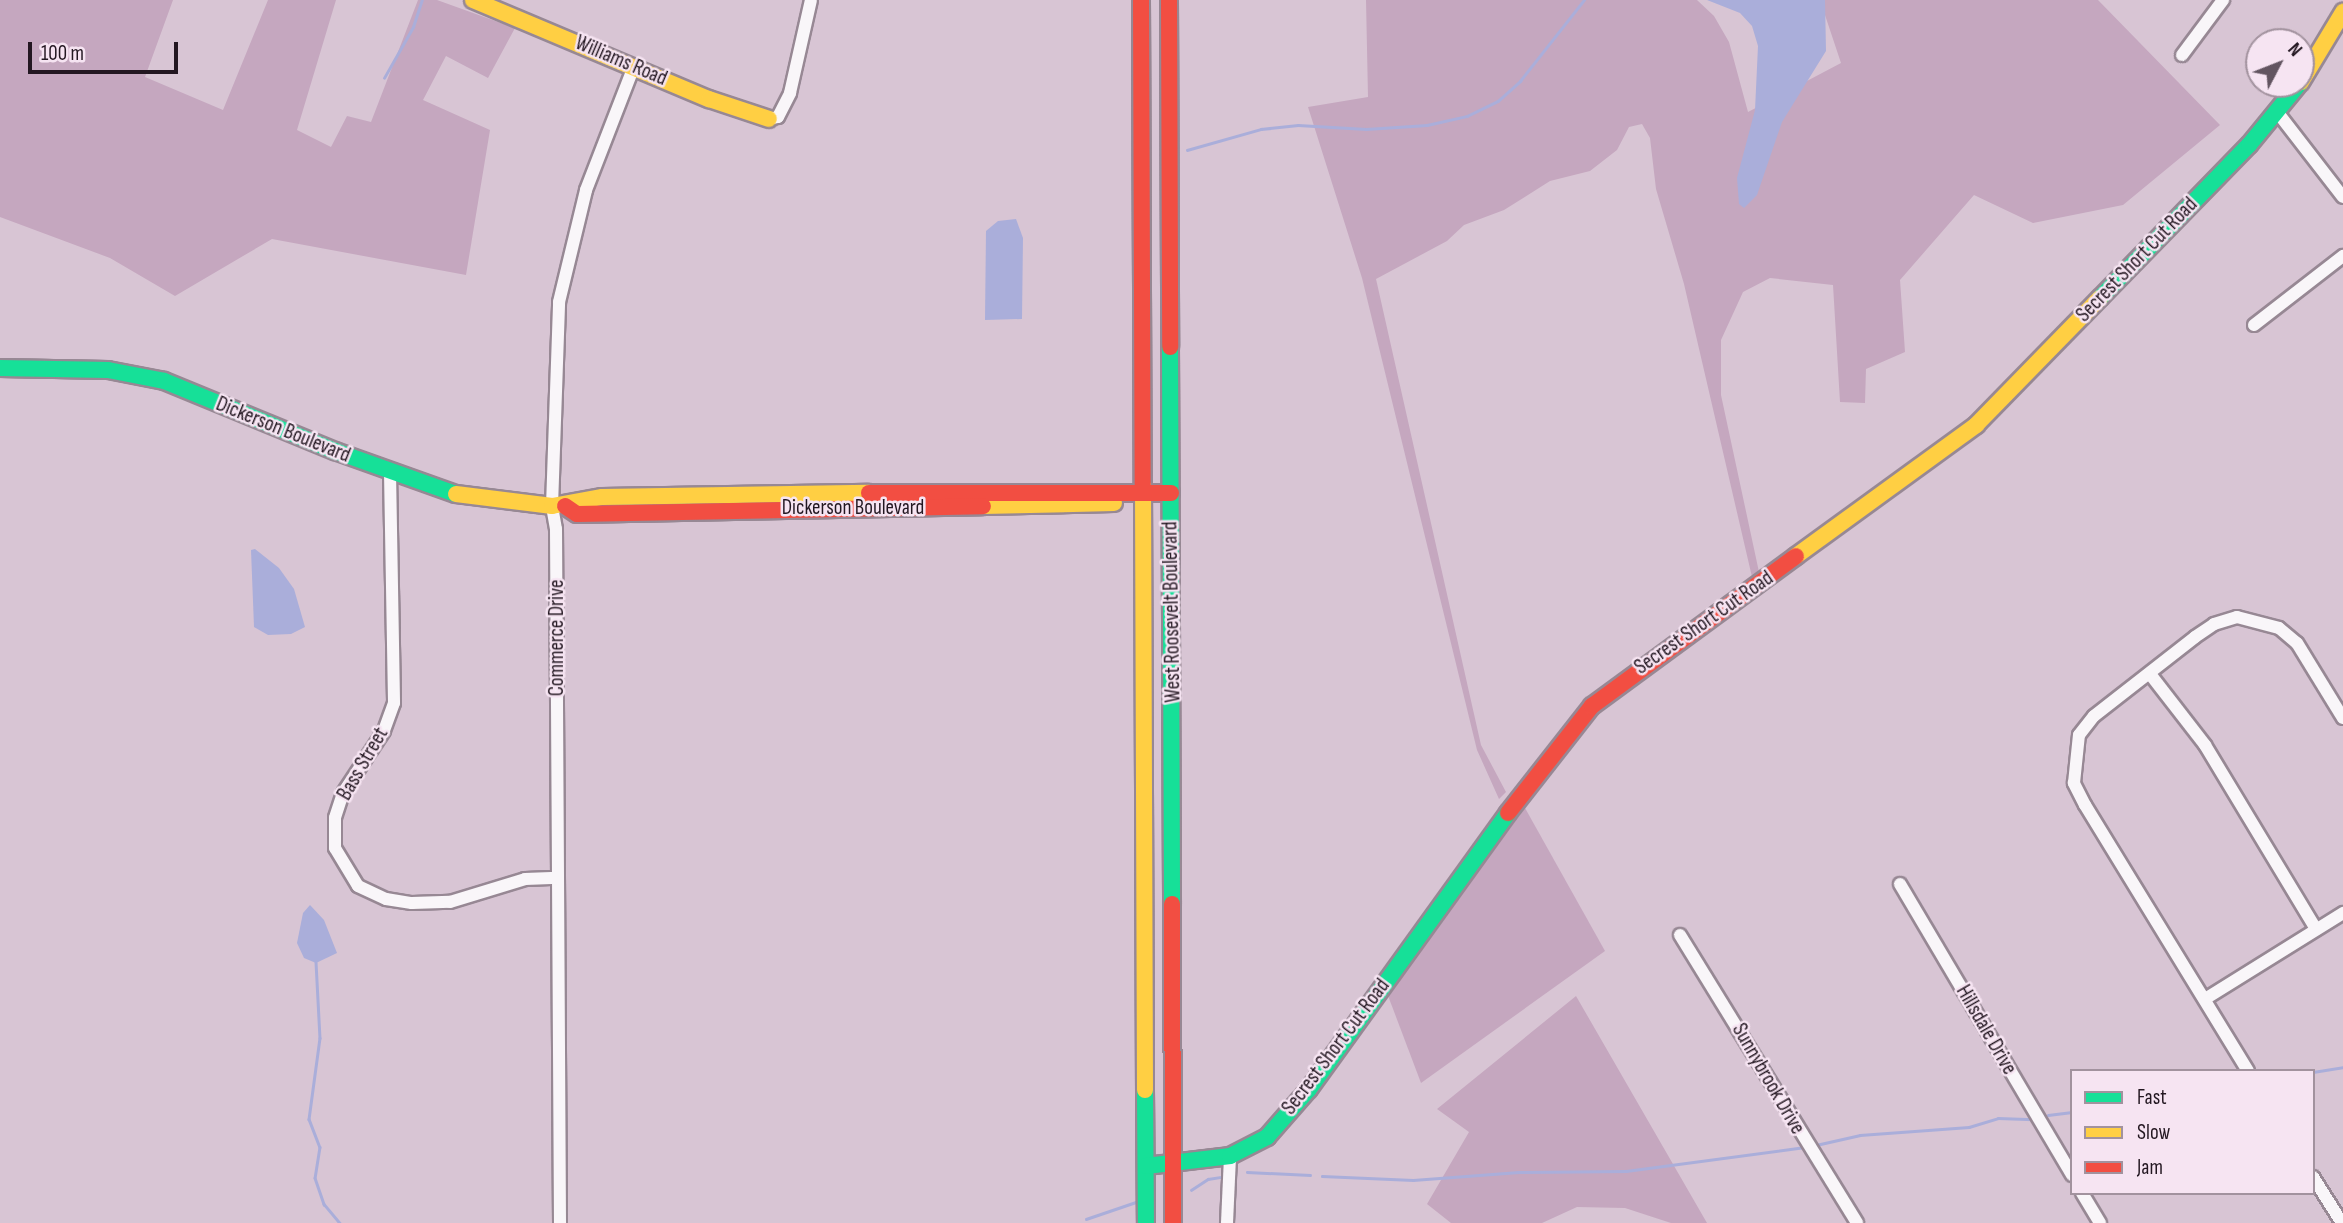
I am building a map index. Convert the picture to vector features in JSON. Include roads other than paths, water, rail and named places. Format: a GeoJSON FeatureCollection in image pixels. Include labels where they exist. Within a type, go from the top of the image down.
{"type":"FeatureCollection","features":[{"type":"Feature","properties":{"kind":"main road","name":"Williams Road"},"geometry":{"type":"LineString","coordinates":[[473,0],[709,99],[769,119]]}},
{"type":"Feature","properties":{"kind":"main road","name":"West Roosevelt Boulevard"},"geometry":{"type":"LineString","coordinates":[[1169,0],[1176,1166],[1173,1223]]}},
{"type":"Feature","properties":{"kind":"main road","name":"West Roosevelt Boulevard"},"geometry":{"type":"LineString","coordinates":[[1141,1],[1146,1223]]}},
{"type":"Feature","properties":{"kind":"main road"},"geometry":{"type":"LineString","coordinates":[[1141,1],[1152,2],[1156,13],[1169,140]]}},
{"type":"Feature","properties":{"kind":"main road","name":"Secrest Short Cut Road"},"geometry":{"type":"LineString","coordinates":[[2315,58],[2343,12]]}},
{"type":"Feature","properties":{"kind":"main road","name":"Secrest Short Cut Road"},"geometry":{"type":"LineString","coordinates":[[1146,1166],[1176,1166],[1230,1157],[1267,1137],[1308,1089],[1548,757],[1592,706],[1976,425],[2278,113],[2289,98]]}},
{"type":"Feature","properties":{"kind":"main road","name":"Dickerson Boulevard"},"geometry":{"type":"LineString","coordinates":[[0,368],[108,370],[164,381],[390,472],[450,493],[559,506],[577,514],[1126,503],[1142,495]]}},
{"type":"Feature","properties":{"kind":"main road","name":"Dickerson Boulevard"},"geometry":{"type":"LineString","coordinates":[[559,506],[602,497],[925,495],[1126,490],[1142,495],[1171,494]]}},
{"type":"Feature","properties":{"kind":"main road"},"geometry":{"type":"LineString","coordinates":[[861,508],[919,500],[925,495]]}},
{"type":"Feature","properties":{"kind":"street"},"geometry":{"type":"LineString","coordinates":[[769,119],[778,117],[790,93],[811,0]]}},
{"type":"Feature","properties":{"kind":"street"},"geometry":{"type":"LineString","coordinates":[[2182,55],[2223,0]]}},
{"type":"Feature","properties":{"kind":"street","name":"Commerce Drive"},"geometry":{"type":"LineString","coordinates":[[560,1223],[559,302],[586,190],[634,66]]}},
{"type":"Feature","properties":{"kind":"street"},"geometry":{"type":"LineString","coordinates":[[2278,113],[2343,197]]}},
{"type":"Feature","properties":{"kind":"street"},"geometry":{"type":"LineString","coordinates":[[2254,325],[2343,256]]}},
{"type":"Feature","properties":{"kind":"street","name":"Bass Street"},"geometry":{"type":"LineString","coordinates":[[390,472],[394,703],[384,731],[343,793],[335,818],[335,848],[358,887],[386,899],[412,903],[450,902],[525,879],[558,878]]}},
{"type":"Feature","properties":{"kind":"street"},"geometry":{"type":"LineString","coordinates":[[2247,1069],[2074,783],[2079,735],[2094,716],[2214,624],[2237,617],[2259,620],[2279,628],[2297,643],[2343,718]]}},
{"type":"Feature","properties":{"kind":"street"},"geometry":{"type":"LineString","coordinates":[[2150,674],[2205,745],[2316,929]]}},
{"type":"Feature","properties":{"kind":"street","name":"Hillsdale Drive"},"geometry":{"type":"LineString","coordinates":[[1900,884],[2070,1172]]}},
{"type":"Feature","properties":{"kind":"street"},"geometry":{"type":"LineString","coordinates":[[2205,999],[2343,913]]}},
{"type":"Feature","properties":{"kind":"street","name":"Sunnybrook Drive"},"geometry":{"type":"LineString","coordinates":[[1680,934],[1857,1223]]}},
{"type":"Feature","properties":{"kind":"street"},"geometry":{"type":"LineString","coordinates":[[1227,1223],[1230,1157]]}},
{"type":"Feature","properties":{"kind":"street"},"geometry":{"type":"LineString","coordinates":[[2315,1180],[2341,1219]]}},
{"type":"Feature","properties":{"kind":"street"},"geometry":{"type":"LineString","coordinates":[[2083,1195],[2100,1223]]}},
{"type":"Feature","properties":{"kind":"water"},"geometry":{"type":"Polygon","coordinates":[[[1707,0],[1825,0],[1826,51],[1782,122],[1757,195],[1744,208],[1739,204],[1737,178],[1755,110],[1758,46],[1752,26],[1740,13],[1707,0]]]}},
{"type":"Feature","properties":{"kind":"water"},"geometry":{"type":"Polygon","coordinates":[[[1016,219],[1023,238],[1022,319],[985,320],[986,231],[998,221],[1016,219]]]}},
{"type":"Feature","properties":{"kind":"water"},"geometry":{"type":"Polygon","coordinates":[[[255,549],[279,568],[294,589],[305,627],[291,634],[268,635],[254,627],[251,550],[255,549]]]}},
{"type":"Feature","properties":{"kind":"water"},"geometry":{"type":"Polygon","coordinates":[[[310,905],[324,920],[337,953],[316,963],[304,958],[297,943],[303,913],[310,905]]]}},
{"type":"Feature","properties":{"kind":"waterway"},"geometry":{"type":"LineString","coordinates":[[384,78],[413,27],[422,0]]}},
{"type":"Feature","properties":{"kind":"waterway"},"geometry":{"type":"LineString","coordinates":[[1187,150],[1261,129],[1298,125],[1366,129],[1427,125],[1467,116],[1498,101],[1520,81],[1584,0]]}},
{"type":"Feature","properties":{"kind":"waterway"},"geometry":{"type":"LineString","coordinates":[[316,962],[320,1038],[309,1119],[320,1147],[315,1178],[324,1204],[340,1223]]}},
{"type":"Feature","properties":{"kind":"waterway"},"geometry":{"type":"LineString","coordinates":[[2315,1072],[2343,1067]]}},
{"type":"Feature","properties":{"kind":"waterway"},"geometry":{"type":"LineString","coordinates":[[2048,1115],[2070,1112]]}},
{"type":"Feature","properties":{"kind":"waterway"},"geometry":{"type":"LineString","coordinates":[[1816,1145],[1860,1135],[1969,1127],[1998,1118],[2033,1119]]}},
{"type":"Feature","properties":{"kind":"waterway"},"geometry":{"type":"LineString","coordinates":[[1322,1176],[1413,1180],[1519,1172],[1626,1171],[1806,1147]]}},
{"type":"Feature","properties":{"kind":"waterway"},"geometry":{"type":"LineString","coordinates":[[1247,1172],[1310,1175]]}},
{"type":"Feature","properties":{"kind":"waterway"},"geometry":{"type":"LineString","coordinates":[[1191,1190],[1208,1179],[1221,1177]]}},
{"type":"Feature","properties":{"kind":"waterway"},"geometry":{"type":"LineString","coordinates":[[1086,1219],[1136,1202]]}}]}
